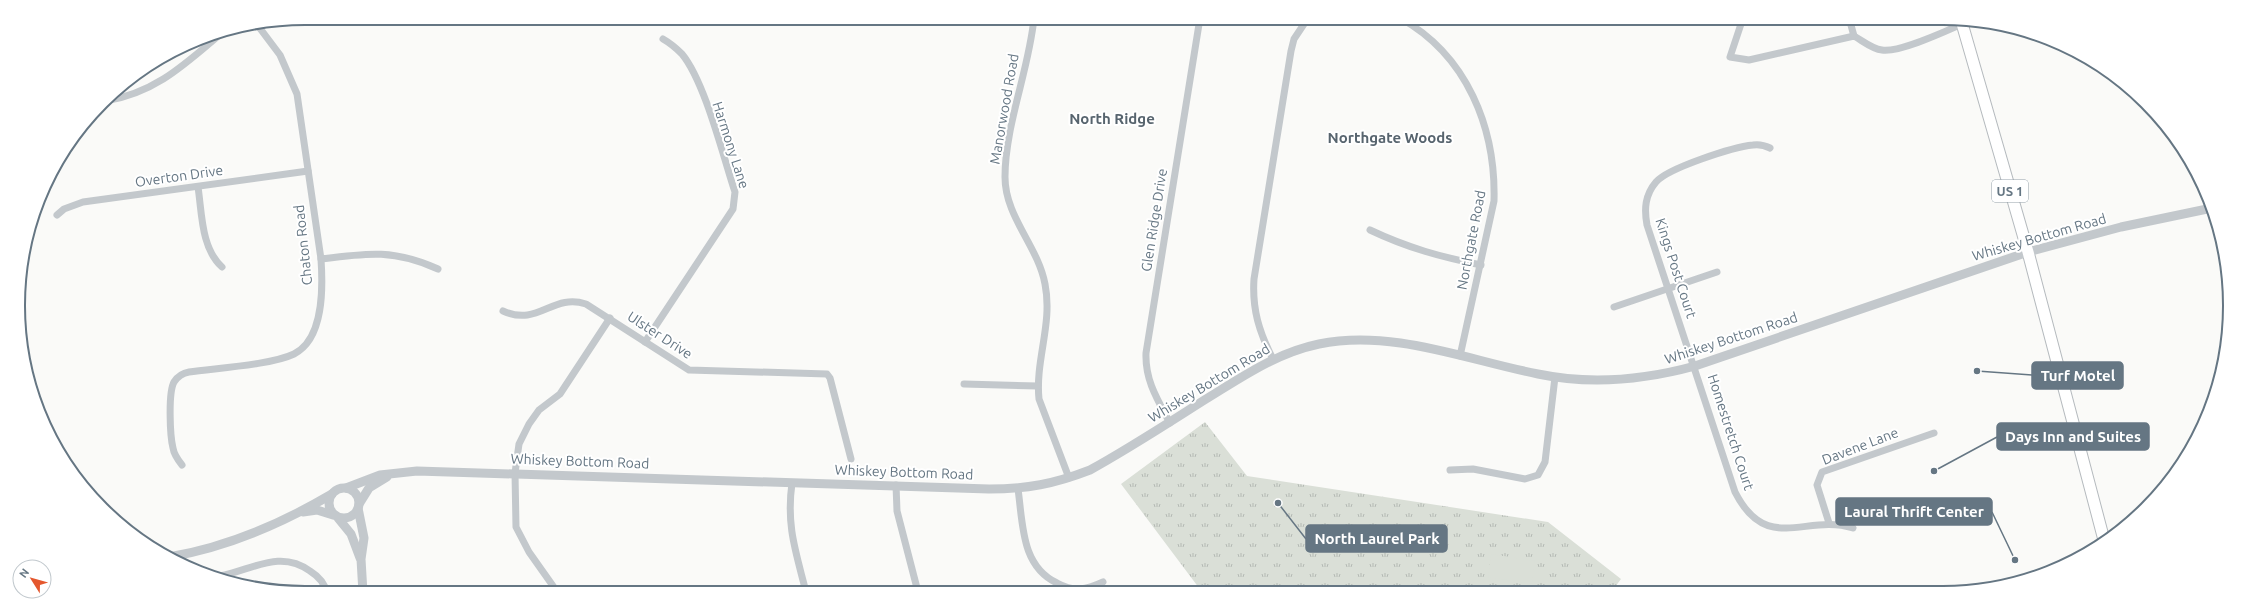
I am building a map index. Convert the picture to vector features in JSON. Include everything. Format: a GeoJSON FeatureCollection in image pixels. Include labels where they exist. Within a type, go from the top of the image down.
{"type":"FeatureCollection","features":[{"type":"Feature","properties":{"kind":"main road","name":"US 1"},"geometry":{"type":"LineString","coordinates":[[1963,26],[2028,252],[2103,535]]}},
{"type":"Feature","properties":{"kind":"street","name":"Manorwood Road"},"geometry":{"type":"LineString","coordinates":[[1033,25],[1008,147],[1005,176],[1008,201],[1035,254],[1045,282],[1048,324],[1038,386],[1042,409],[1069,478]]}},
{"type":"Feature","properties":{"kind":"street","name":"Glen Ridge Drive"},"geometry":{"type":"LineString","coordinates":[[1170,423],[1149,383],[1146,366],[1146,353],[1199,25]]}},
{"type":"Feature","properties":{"kind":"street"},"geometry":{"type":"LineString","coordinates":[[1273,359],[1256,320],[1253,296],[1254,278],[1291,51],[1294,39],[1303,25]]}},
{"type":"Feature","properties":{"kind":"street","name":"Northgate Road"},"geometry":{"type":"LineString","coordinates":[[1410,25],[1424,34],[1441,50],[1458,69],[1470,90],[1488,135],[1495,180],[1494,201],[1460,356]]}},
{"type":"Feature","properties":{"kind":"street"},"geometry":{"type":"LineString","coordinates":[[1741,25],[1730,57],[1749,60],[1854,36]]}},
{"type":"Feature","properties":{"kind":"street"},"geometry":{"type":"LineString","coordinates":[[1851,25],[1854,36],[1874,48],[1884,50],[1931,37],[1954,26]]}},
{"type":"Feature","properties":{"kind":"street","name":"Chaton Road"},"geometry":{"type":"LineString","coordinates":[[182,465],[174,454],[172,441],[172,392],[174,382],[183,373],[276,360],[295,354],[310,338],[315,328],[321,295],[321,259],[297,94],[293,81],[280,55],[260,28]]}},
{"type":"Feature","properties":{"kind":"street","name":"Harmony Lane"},"geometry":{"type":"LineString","coordinates":[[645,342],[730,214],[735,201],[732,185],[697,82],[682,55],[673,45],[663,39]]}},
{"type":"Feature","properties":{"kind":"street"},"geometry":{"type":"LineString","coordinates":[[117,98],[132,95],[163,80],[211,41]]}},
{"type":"Feature","properties":{"kind":"street","name":"Kings Post Court"},"geometry":{"type":"LineString","coordinates":[[1695,366],[1645,214],[1645,202],[1657,181],[1676,168],[1743,146],[1762,145],[1770,148]]}},
{"type":"Feature","properties":{"kind":"street","name":"Overton Drive"},"geometry":{"type":"LineString","coordinates":[[57,215],[64,209],[83,202],[308,171]]}},
{"type":"Feature","properties":{"kind":"street"},"geometry":{"type":"LineString","coordinates":[[198,187],[207,243],[215,261],[222,267]]}},
{"type":"Feature","properties":{"kind":"street","name":"Whiskey Bottom Road"},"geometry":{"type":"LineString","coordinates":[[346,488],[380,475],[417,471],[1018,489],[1049,484],[1069,478],[1109,459],[1273,359],[1320,344],[1374,340],[1401,343],[1555,376],[1617,380],[1668,374],[2028,252],[2100,232],[2206,209]]}},
{"type":"Feature","properties":{"kind":"street"},"geometry":{"type":"LineString","coordinates":[[1370,230],[1395,242],[1428,254],[1481,265]]}},
{"type":"Feature","properties":{"kind":"street"},"geometry":{"type":"LineString","coordinates":[[321,259],[372,253],[390,254],[409,257],[438,269]]}},
{"type":"Feature","properties":{"kind":"street"},"geometry":{"type":"LineString","coordinates":[[1614,307],[1717,272]]}},
{"type":"Feature","properties":{"kind":"street","name":"Ulster Drive"},"geometry":{"type":"LineString","coordinates":[[503,311],[523,316],[534,315],[570,300],[586,304],[610,318],[689,370],[813,372],[827,374],[830,378],[851,459]]}},
{"type":"Feature","properties":{"kind":"street"},"geometry":{"type":"LineString","coordinates":[[553,586],[529,552],[516,527],[515,473],[519,444],[529,424],[544,405],[560,394],[610,318]]}},
{"type":"Feature","properties":{"kind":"street","name":"Homestretch Court"},"geometry":{"type":"LineString","coordinates":[[1695,366],[1735,492],[1741,503],[1759,520],[1780,529],[1794,529],[1829,523],[1853,528]]}},
{"type":"Feature","properties":{"kind":"street"},"geometry":{"type":"LineString","coordinates":[[1450,470],[1473,469],[1526,479],[1538,475],[1546,462],[1555,376]]}},
{"type":"Feature","properties":{"kind":"street"},"geometry":{"type":"LineString","coordinates":[[964,384],[1038,386]]}},
{"type":"Feature","properties":{"kind":"street","name":"Davene Lane"},"geometry":{"type":"LineString","coordinates":[[1829,523],[1817,485],[1822,472],[1934,433]]}},
{"type":"Feature","properties":{"kind":"street","name":"Whiskey Bottom Road"},"geometry":{"type":"LineString","coordinates":[[359,506],[369,488],[394,474]]}},
{"type":"Feature","properties":{"kind":"street"},"geometry":{"type":"LineString","coordinates":[[792,483],[789,502],[790,532],[804,586]]}},
{"type":"Feature","properties":{"kind":"street"},"geometry":{"type":"LineString","coordinates":[[896,485],[897,512],[916,586]]}},
{"type":"Feature","properties":{"kind":"street"},"geometry":{"type":"LineString","coordinates":[[178,555],[223,545],[244,538],[300,512],[337,490],[346,488],[356,494],[359,506],[364,538],[361,559],[363,586]]}},
{"type":"Feature","properties":{"kind":"street"},"geometry":{"type":"LineString","coordinates":[[1018,489],[1025,545],[1031,561],[1048,579],[1065,586]]}},
{"type":"Feature","properties":{"kind":"street"},"geometry":{"type":"LineString","coordinates":[[332,494],[328,505],[351,534],[361,559]]}},
{"type":"Feature","properties":{"kind":"street"},"geometry":{"type":"LineString","coordinates":[[300,512],[317,510],[336,516],[351,517],[359,506]]}},
{"type":"Feature","properties":{"kind":"street"},"geometry":{"type":"LineString","coordinates":[[226,574],[269,561],[289,562],[299,565],[315,575],[322,581],[324,586]]}},
{"type":"Feature","properties":{"kind":"street"},"geometry":{"type":"LineString","coordinates":[[1095,586],[1103,582]]}},
{"type":"Feature","properties":{"kind":"green space"},"geometry":{"type":"Polygon","coordinates":[[[1205,422],[1247,476],[1548,522],[1621,579],[1616,586],[1198,586],[1121,484],[1205,422]]]}},
{"type":"Feature","properties":{"kind":"green space"},"geometry":{"type":"Polygon","coordinates":[[[1491,554],[1535,561],[1532,584],[1488,577],[1491,554]]]}},
{"type":"Feature","properties":{"kind":"place","name":"Turf Motel"},"geometry":{"type":"Point","coordinates":[1977,371]}},
{"type":"Feature","properties":{"kind":"place","name":"Days Inn and Suites"},"geometry":{"type":"Point","coordinates":[1934,471]}},
{"type":"Feature","properties":{"kind":"place","name":"North Laurel Park"},"geometry":{"type":"Point","coordinates":[1278,503]}},
{"type":"Feature","properties":{"kind":"place","name":"Laural Thrift Center"},"geometry":{"type":"Point","coordinates":[2015,560]}},
{"type":"Feature","properties":{"kind":"district","name":"North Ridge"},"geometry":{"type":"Point","coordinates":[1112,119]}},
{"type":"Feature","properties":{"kind":"district","name":"Northgate Woods"},"geometry":{"type":"Point","coordinates":[1390,138]}}]}
